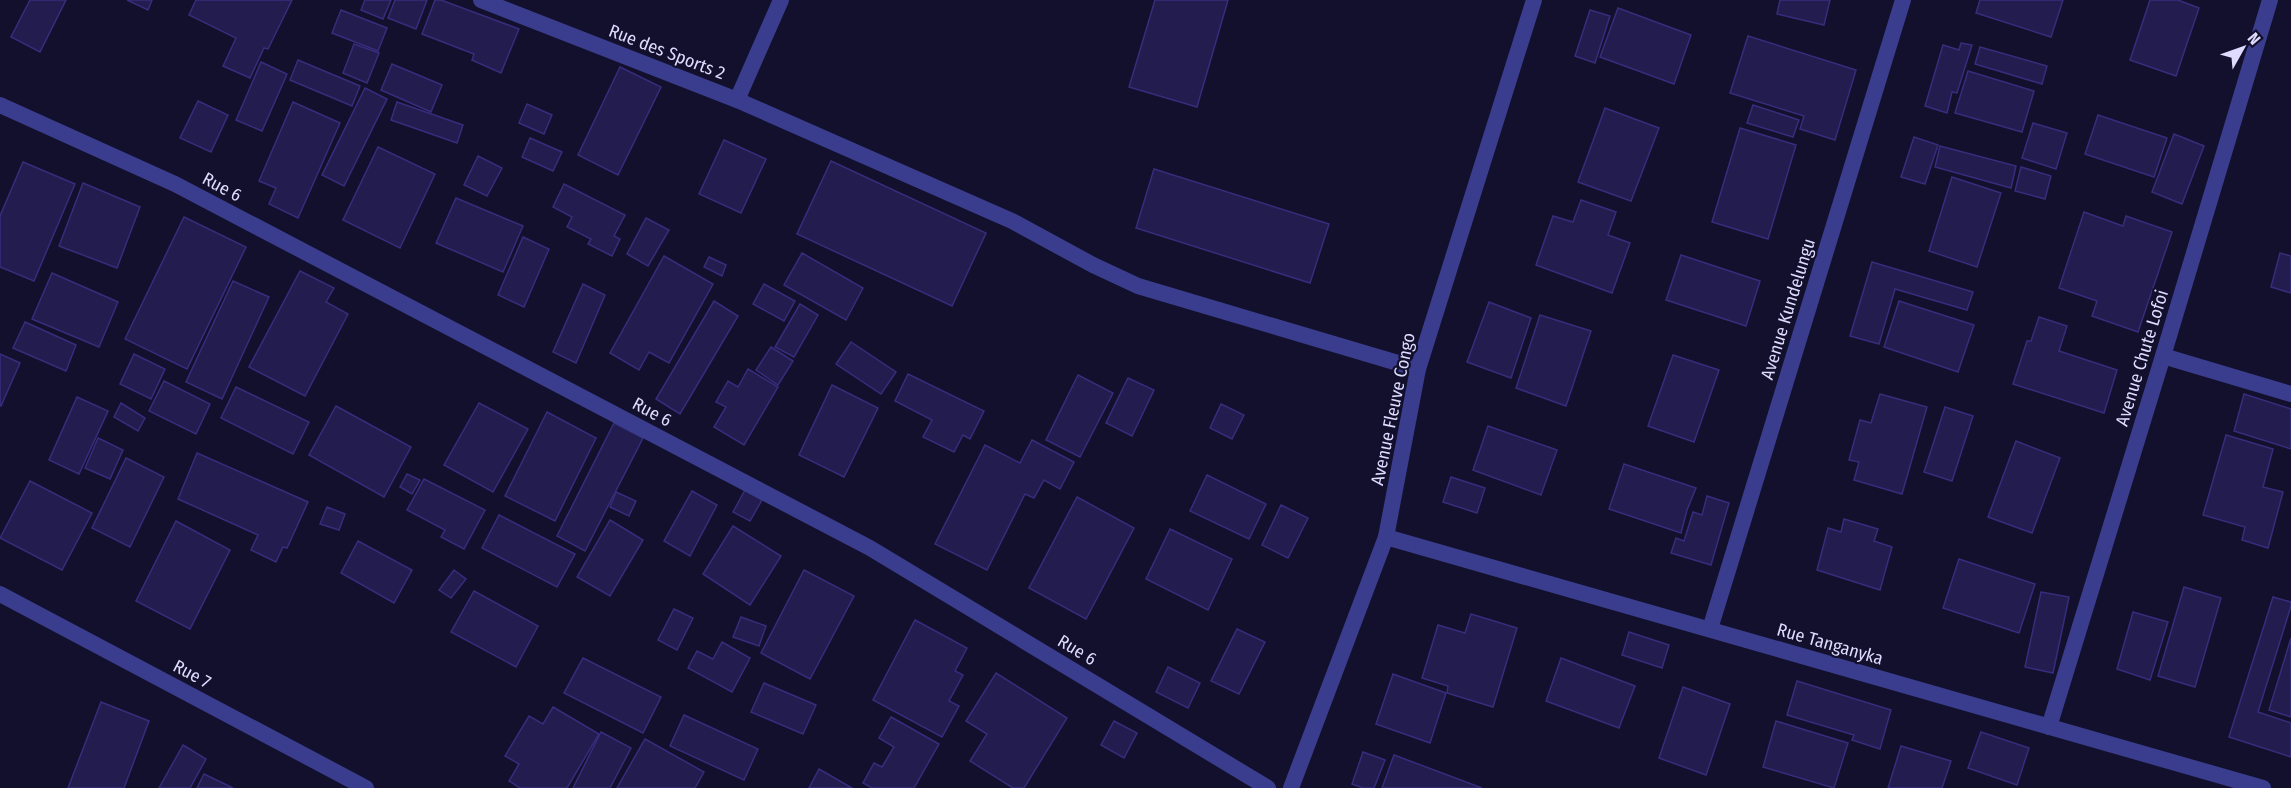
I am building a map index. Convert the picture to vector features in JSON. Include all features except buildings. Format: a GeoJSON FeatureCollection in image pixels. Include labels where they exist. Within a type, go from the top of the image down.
{"type":"FeatureCollection","features":[{"type":"Feature","properties":{"kind":"street","name":"Rue des Sports 2"},"geometry":{"type":"LineString","coordinates":[[481,0],[737,100],[781,0]]}},
{"type":"Feature","properties":{"kind":"street","name":"Avenue Fleuve Congo"},"geometry":{"type":"LineString","coordinates":[[1291,788],[1386,537],[1418,369],[1534,0]]}},
{"type":"Feature","properties":{"kind":"street","name":"Avenue Kundelungu"},"geometry":{"type":"LineString","coordinates":[[1710,629],[1903,0]]}},
{"type":"Feature","properties":{"kind":"street","name":"Avenue Chute Lofoi"},"geometry":{"type":"LineString","coordinates":[[2049,727],[2270,0]]}},
{"type":"Feature","properties":{"kind":"street"},"geometry":{"type":"LineString","coordinates":[[737,100],[1012,221],[1093,265],[1138,286],[1418,369]]}},
{"type":"Feature","properties":{"kind":"street","name":"Rue 6"},"geometry":{"type":"LineString","coordinates":[[0,105],[175,184],[870,548],[1268,788]]}},
{"type":"Feature","properties":{"kind":"street"},"geometry":{"type":"LineString","coordinates":[[2163,356],[2291,394]]}},
{"type":"Feature","properties":{"kind":"street","name":"Rue Tanganyka"},"geometry":{"type":"LineString","coordinates":[[1386,537],[2263,788]]}},
{"type":"Feature","properties":{"kind":"street","name":"Rue 7"},"geometry":{"type":"LineString","coordinates":[[0,594],[366,788]]}}]}
